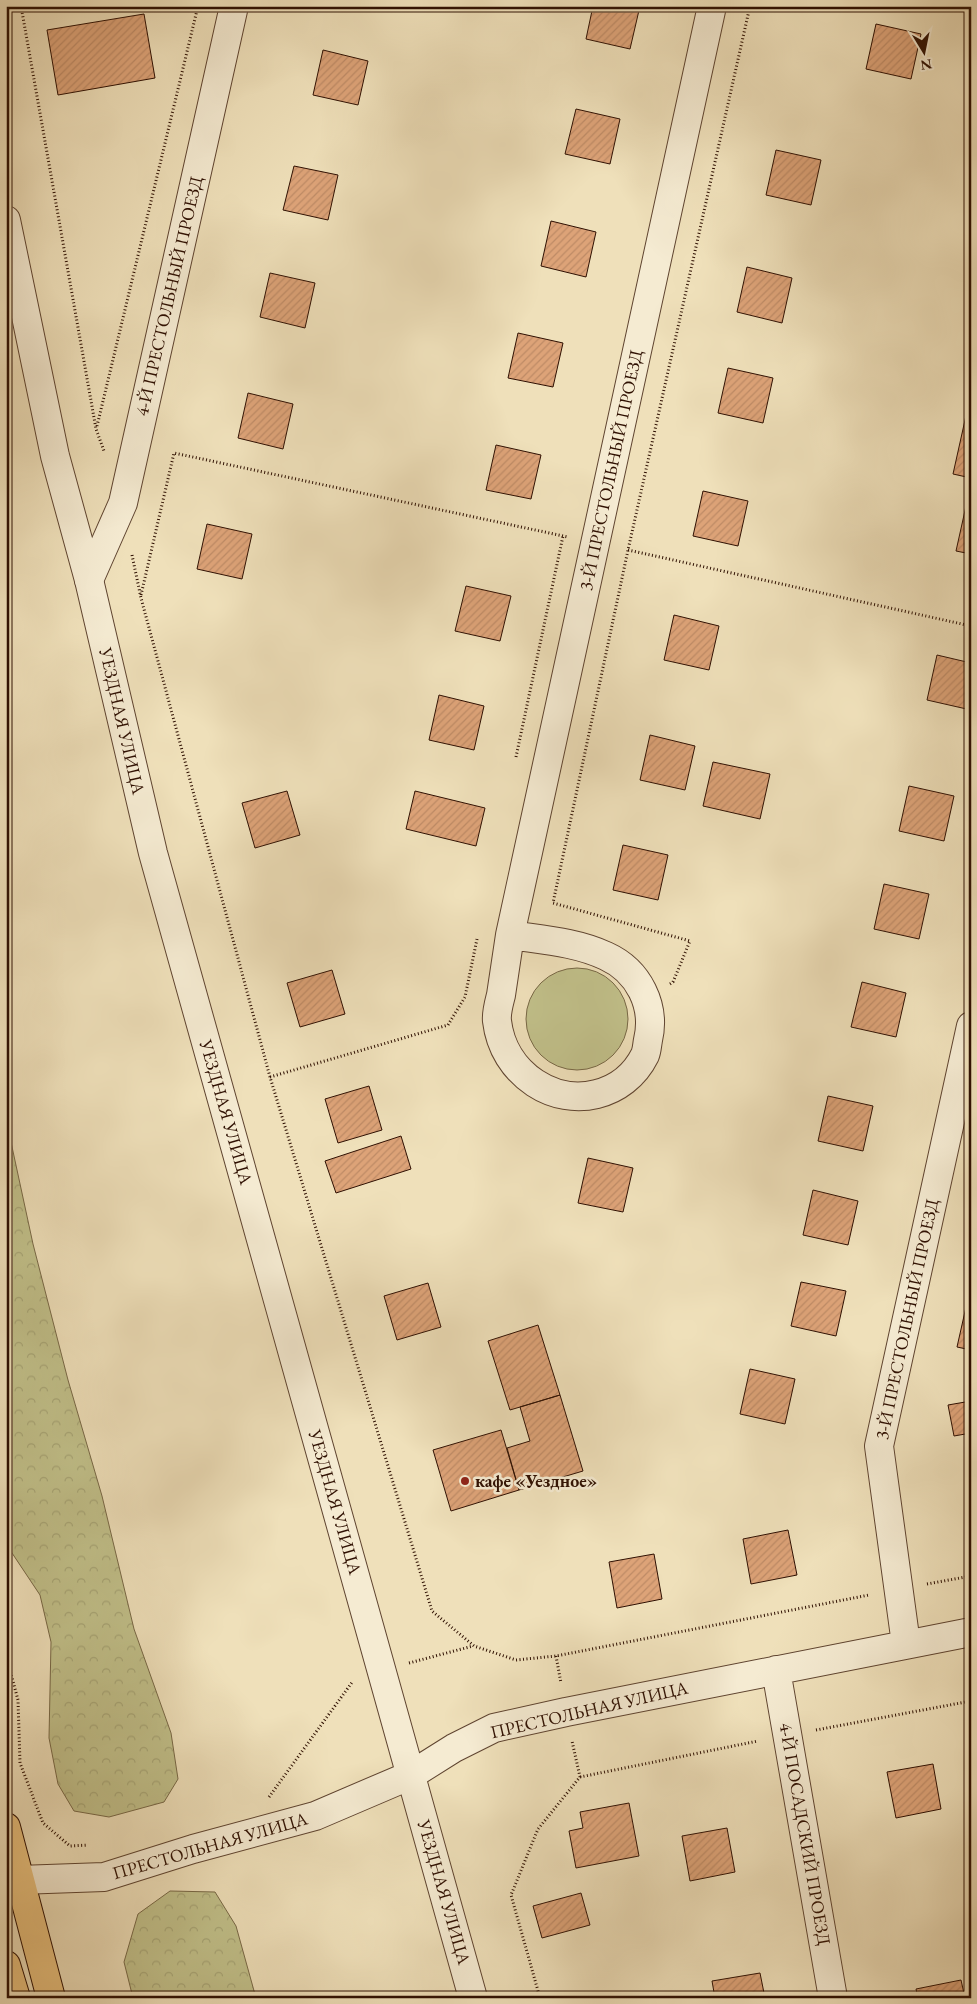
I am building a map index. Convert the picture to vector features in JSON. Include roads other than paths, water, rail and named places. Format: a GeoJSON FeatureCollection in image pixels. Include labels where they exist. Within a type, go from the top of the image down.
{"type":"FeatureCollection","features":[{"type":"Feature","properties":{"kind":"highway"},"geometry":{"type":"LineString","coordinates":[[6,1827],[13,1879],[51,1998]]}},
{"type":"Feature","properties":{"kind":"highway"},"geometry":{"type":"LineString","coordinates":[[6,1965],[16,1998]]}},
{"type":"Feature","properties":{"kind":"street","name":"4-Й ПРЕСТОЛЬНЫЙ ПРОЕЗД"},"geometry":{"type":"LineString","coordinates":[[88,580],[123,503],[234,6]]}},
{"type":"Feature","properties":{"kind":"street","name":"3-Й ПРЕСТОЛЬНЫЙ ПРОЕЗД"},"geometry":{"type":"LineString","coordinates":[[510,935],[578,945],[608,957],[632,973],[647,998],[652,1026],[645,1054],[628,1077],[604,1092],[576,1098],[548,1091],[521,1074],[504,1049],[496,1020],[510,935],[712,6]]}},
{"type":"Feature","properties":{"kind":"street","name":"УЕЗДНАЯ УЛИЦА"},"geometry":{"type":"LineString","coordinates":[[6,220],[55,456],[88,580],[153,853],[473,1998]]}},
{"type":"Feature","properties":{"kind":"street","name":"3-Й ПРЕСТОЛЬНЫЙ ПРОЕЗД"},"geometry":{"type":"LineString","coordinates":[[906,1644],[879,1446],[971,1026]]}},
{"type":"Feature","properties":{"kind":"street","name":"ПРЕСТОЛЬНАЯ УЛИЦА"},"geometry":{"type":"LineString","coordinates":[[13,1879],[104,1877],[193,1849],[315,1816],[411,1775],[454,1748],[494,1728],[971,1632]]}},
{"type":"Feature","properties":{"kind":"street","name":"4-Й ПОСАДСКИЙ ПРОЕЗД"},"geometry":{"type":"LineString","coordinates":[[776,1670],[834,1998]]}},
{"type":"Feature","properties":{"kind":"place","name":"кафе «Уездное»"},"geometry":{"type":"Point","coordinates":[465,1481]}}]}
